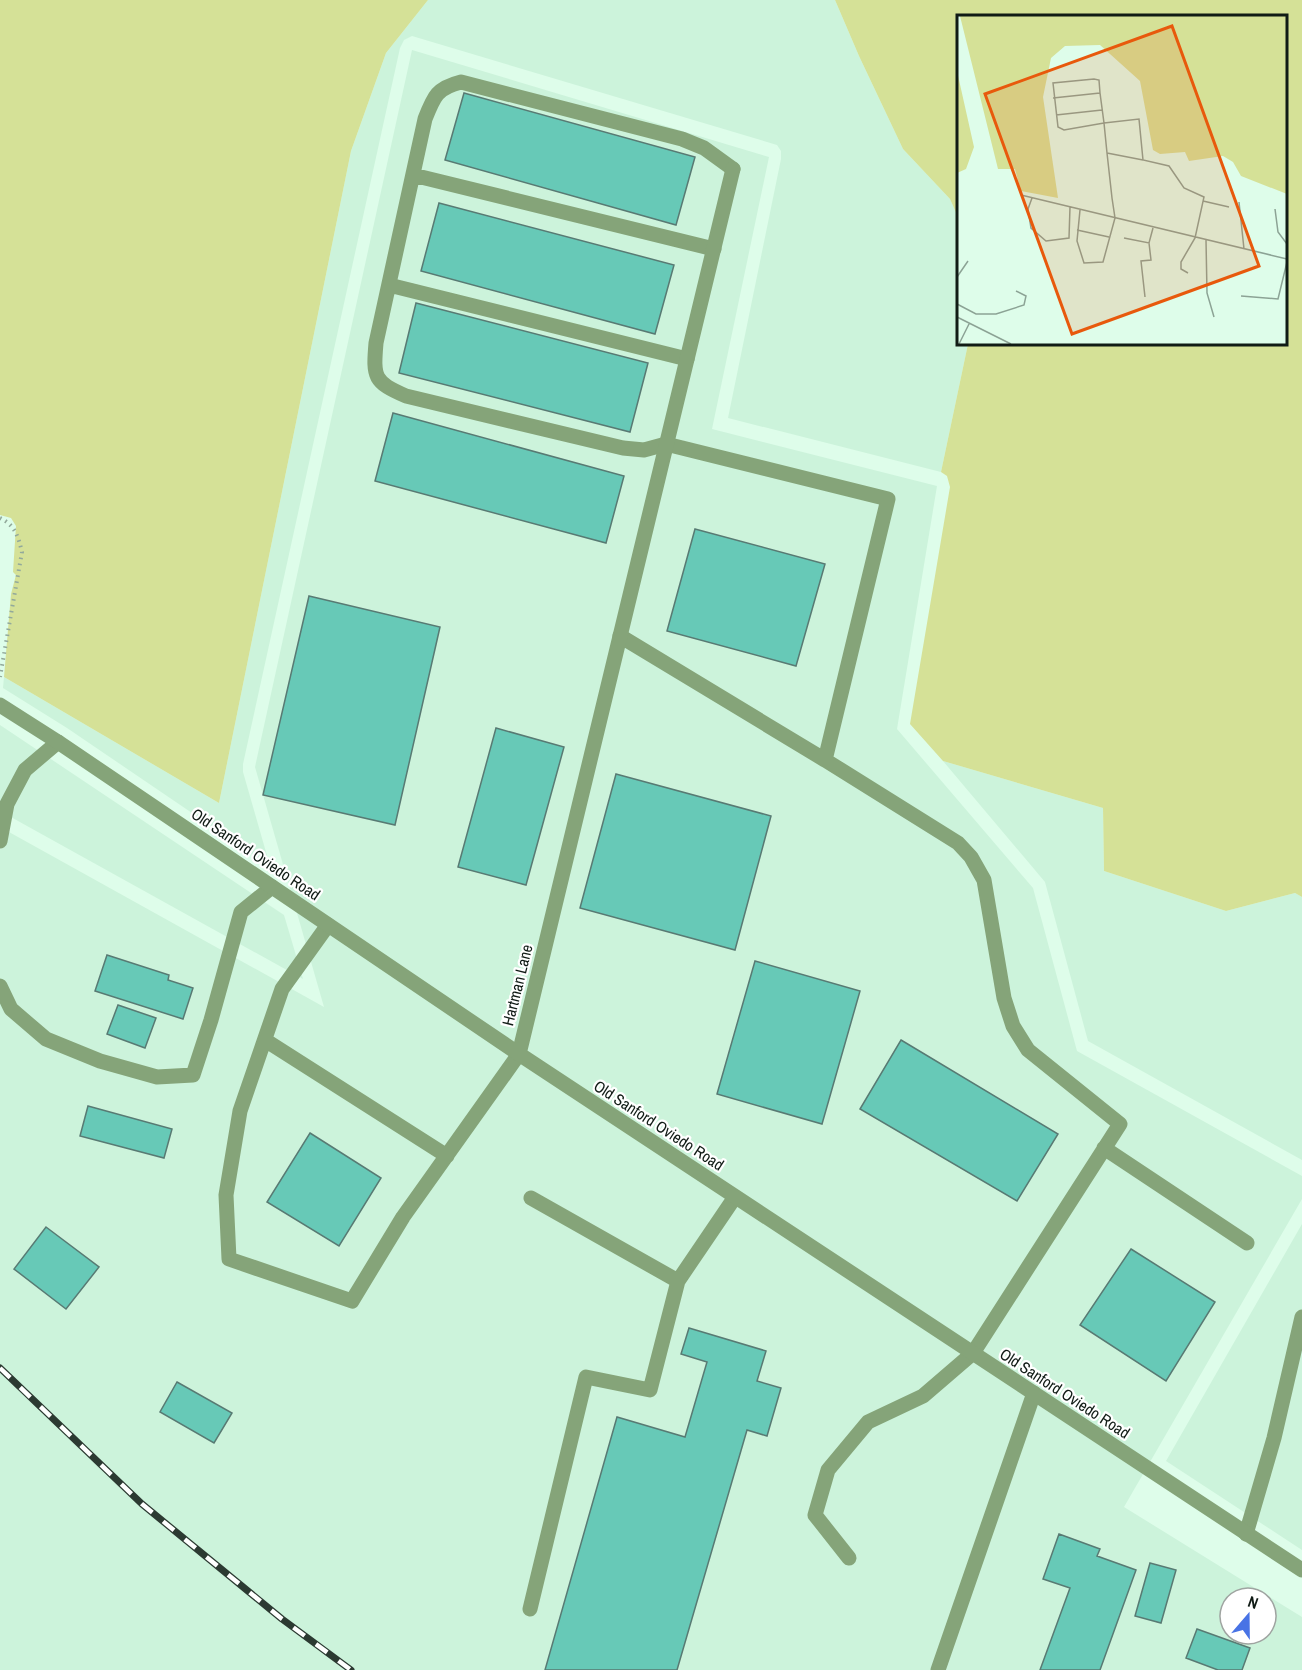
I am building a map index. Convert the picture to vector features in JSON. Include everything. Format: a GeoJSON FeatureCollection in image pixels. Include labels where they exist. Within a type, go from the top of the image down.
{"type":"FeatureCollection","features":[{"type":"Feature","properties":{"kind":"street","name":"Hartman Lane"},"geometry":{"type":"LineString","coordinates":[[413,175],[431,102],[444,86],[461,81],[682,138],[704,148],[733,169],[519,1054]]}},
{"type":"Feature","properties":{"kind":"street"},"geometry":{"type":"LineString","coordinates":[[714,249],[413,175],[376,343],[374,363],[377,378],[387,387],[406,396],[622,448],[644,450],[666,444],[888,500],[825,760]]}},
{"type":"Feature","properties":{"kind":"street"},"geometry":{"type":"LineString","coordinates":[[389,285],[687,360]]}},
{"type":"Feature","properties":{"kind":"street"},"geometry":{"type":"LineString","coordinates":[[620,636],[958,843],[971,857],[984,880],[1004,998],[1013,1026],[1028,1050],[1120,1124],[973,1353],[923,1396],[868,1422],[828,1470],[815,1515],[849,1558]]}},
{"type":"Feature","properties":{"kind":"street","name":"Old Sanford Oviedo Road"},"geometry":{"type":"LineString","coordinates":[[0,705],[519,1054],[1302,1570]]}},
{"type":"Feature","properties":{"kind":"street"},"geometry":{"type":"LineString","coordinates":[[0,841],[7,804],[25,770],[58,742]]}},
{"type":"Feature","properties":{"kind":"street"},"geometry":{"type":"LineString","coordinates":[[0,986],[11,1009],[46,1039],[100,1061],[157,1077],[193,1075],[241,912],[272,887]]}},
{"type":"Feature","properties":{"kind":"street"},"geometry":{"type":"LineString","coordinates":[[328,925],[282,989],[240,1111],[226,1195],[229,1259],[352,1301],[403,1217],[519,1054]]}},
{"type":"Feature","properties":{"kind":"street"},"geometry":{"type":"LineString","coordinates":[[265,1040],[447,1156]]}},
{"type":"Feature","properties":{"kind":"street"},"geometry":{"type":"LineString","coordinates":[[1104,1148],[1247,1243]]}},
{"type":"Feature","properties":{"kind":"street"},"geometry":{"type":"LineString","coordinates":[[530,1609],[586,1377],[650,1390],[678,1281],[735,1197]]}},
{"type":"Feature","properties":{"kind":"street"},"geometry":{"type":"LineString","coordinates":[[531,1198],[678,1281]]}},
{"type":"Feature","properties":{"kind":"street"},"geometry":{"type":"LineString","coordinates":[[1246,1534],[1274,1438],[1302,1317]]}},
{"type":"Feature","properties":{"kind":"street"},"geometry":{"type":"LineString","coordinates":[[938,1670],[1034,1394]]}},
{"type":"Feature","properties":{"kind":"path"},"geometry":{"type":"LineString","coordinates":[[0,518],[12,524],[19,537],[22,552],[0,677]]}},
{"type":"Feature","properties":{"kind":"shaded area"},"geometry":{"type":"Polygon","coordinates":[[[428,0],[835,0],[903,149],[950,199],[957,215],[957,345],[968,345],[941,472],[728,418],[781,159],[781,151],[777,145],[412,36],[404,40],[400,48],[243,764],[243,772],[270,866],[67,728],[3,688],[4,677],[219,803],[351,151],[386,53],[428,0]]]}},
{"type":"Feature","properties":{"kind":"shaded area"},"geometry":{"type":"Polygon","coordinates":[[[412,50],[769,157],[712,429],[937,486],[897,729],[1033,888],[1077,1051],[1302,1176],[1302,1199],[1124,1507],[1252,1586],[1218,1586],[1218,1646],[1278,1646],[1278,1602],[1302,1617],[1302,1670],[0,1670],[0,827],[324,1007],[255,767],[412,50]]]}},
{"type":"Feature","properties":{"kind":"shaded area"},"geometry":{"type":"Polygon","coordinates":[[[0,725],[284,915],[303,979],[0,811],[0,725]]]}},
{"type":"Feature","properties":{"kind":"shaded area"},"geometry":{"type":"Polygon","coordinates":[[[943,761],[1103,808],[1104,871],[1226,911],[1295,893],[1302,897],[1302,1160],[1088,1041],[1045,882],[943,761]]]}},
{"type":"Feature","properties":{"kind":"shaded area"},"geometry":{"type":"Polygon","coordinates":[[[1302,1224],[1302,1550],[1166,1461],[1302,1224]]]}},
{"type":"Feature","properties":{"kind":"green space"},"geometry":{"type":"Polygon","coordinates":[[[0,0],[428,0],[386,53],[351,151],[219,803],[4,677],[11,594],[16,575],[13,572],[16,526],[11,518],[0,515],[0,0]]]}},
{"type":"Feature","properties":{"kind":"green space"},"geometry":{"type":"Polygon","coordinates":[[[835,0],[1302,0],[1302,897],[1295,893],[1226,911],[1104,871],[1103,808],[943,761],[910,724],[950,487],[947,476],[941,472],[968,345],[1287,345],[1287,15],[957,15],[957,215],[950,199],[903,149],[835,0]]]}},
{"type":"Feature","properties":{"kind":"building"},"geometry":{"type":"Polygon","coordinates":[[[464,93],[695,157],[676,225],[445,160],[464,93]]]}},
{"type":"Feature","properties":{"kind":"building"},"geometry":{"type":"Polygon","coordinates":[[[439,203],[674,265],[655,334],[421,271],[439,203]]]}},
{"type":"Feature","properties":{"kind":"building"},"geometry":{"type":"Polygon","coordinates":[[[416,303],[648,363],[630,432],[399,373],[416,303]]]}},
{"type":"Feature","properties":{"kind":"building"},"geometry":{"type":"Polygon","coordinates":[[[393,413],[624,476],[606,543],[375,481],[393,413]]]}},
{"type":"Feature","properties":{"kind":"building"},"geometry":{"type":"Polygon","coordinates":[[[695,529],[825,564],[796,666],[667,631],[695,529]]]}},
{"type":"Feature","properties":{"kind":"building"},"geometry":{"type":"Polygon","coordinates":[[[309,596],[440,627],[395,825],[263,795],[309,596]]]}},
{"type":"Feature","properties":{"kind":"building"},"geometry":{"type":"Polygon","coordinates":[[[496,728],[564,747],[526,885],[458,867],[496,728]]]}},
{"type":"Feature","properties":{"kind":"building"},"geometry":{"type":"Polygon","coordinates":[[[616,774],[771,816],[735,950],[580,908],[616,774]]]}},
{"type":"Feature","properties":{"kind":"building"},"geometry":{"type":"Polygon","coordinates":[[[107,955],[169,975],[168,980],[193,988],[183,1019],[95,991],[107,955]]]}},
{"type":"Feature","properties":{"kind":"building"},"geometry":{"type":"Polygon","coordinates":[[[755,961],[860,991],[822,1124],[717,1094],[755,961]]]}},
{"type":"Feature","properties":{"kind":"building"},"geometry":{"type":"Polygon","coordinates":[[[118,1005],[156,1018],[145,1048],[107,1034],[118,1005]]]}},
{"type":"Feature","properties":{"kind":"building"},"geometry":{"type":"Polygon","coordinates":[[[901,1040],[1058,1134],[1017,1201],[860,1109],[901,1040]]]}},
{"type":"Feature","properties":{"kind":"building"},"geometry":{"type":"Polygon","coordinates":[[[88,1106],[172,1129],[164,1158],[80,1136],[88,1106]]]}},
{"type":"Feature","properties":{"kind":"building"},"geometry":{"type":"Polygon","coordinates":[[[310,1133],[381,1178],[339,1246],[267,1202],[310,1133]]]}},
{"type":"Feature","properties":{"kind":"building"},"geometry":{"type":"Polygon","coordinates":[[[46,1227],[99,1267],[66,1309],[14,1269],[46,1227]]]}},
{"type":"Feature","properties":{"kind":"building"},"geometry":{"type":"Polygon","coordinates":[[[1131,1249],[1215,1302],[1166,1381],[1080,1325],[1131,1249]]]}},
{"type":"Feature","properties":{"kind":"building"},"geometry":{"type":"Polygon","coordinates":[[[689,1328],[766,1351],[757,1381],[781,1388],[767,1436],[747,1430],[677,1670],[545,1670],[617,1417],[685,1437],[707,1362],[681,1354],[689,1328]]]}},
{"type":"Feature","properties":{"kind":"building"},"geometry":{"type":"Polygon","coordinates":[[[177,1382],[232,1413],[214,1443],[160,1412],[177,1382]]]}},
{"type":"Feature","properties":{"kind":"building"},"geometry":{"type":"Polygon","coordinates":[[[1059,1534],[1100,1549],[1097,1556],[1136,1570],[1100,1670],[1040,1670],[1070,1588],[1043,1579],[1059,1534]]]}},
{"type":"Feature","properties":{"kind":"building"},"geometry":{"type":"Polygon","coordinates":[[[1150,1563],[1176,1570],[1161,1623],[1135,1616],[1150,1563]]]}},
{"type":"Feature","properties":{"kind":"building"},"geometry":{"type":"Polygon","coordinates":[[[1197,1629],[1218,1637],[1218,1646],[1250,1648],[1242,1670],[1218,1670],[1186,1658],[1197,1629]]]}},
{"type":"Feature","properties":{"kind":"railway"},"geometry":{"type":"LineString","coordinates":[[0,1368],[142,1504],[282,1619],[351,1670]]}}]}
